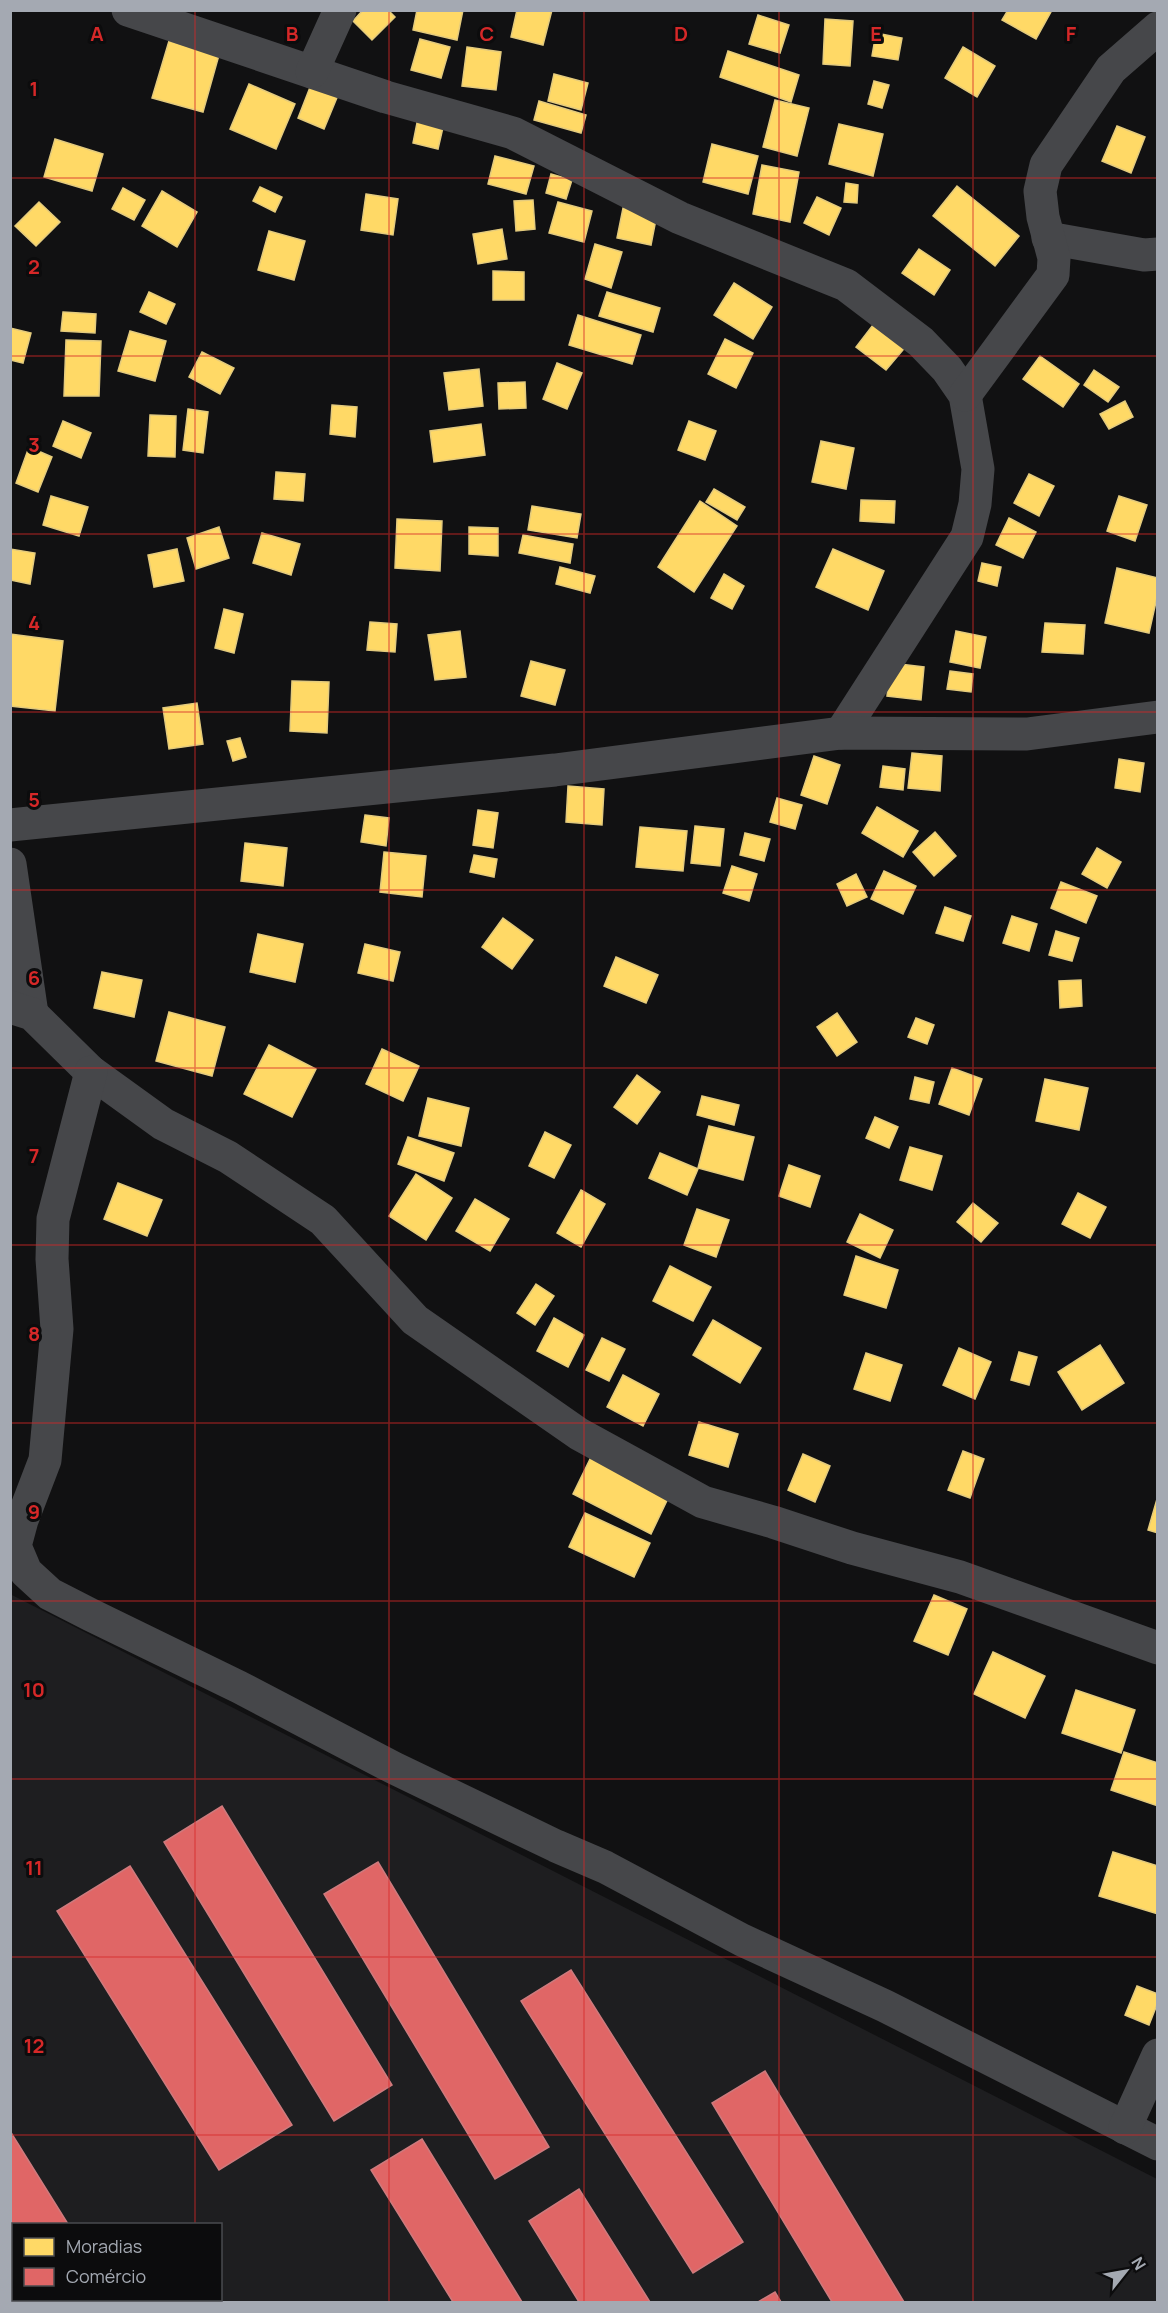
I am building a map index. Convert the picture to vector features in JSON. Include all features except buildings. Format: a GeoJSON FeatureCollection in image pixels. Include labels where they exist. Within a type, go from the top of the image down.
{"type":"FeatureCollection","features":[{"type":"Feature","properties":{"kind":"street"},"geometry":{"type":"LineString","coordinates":[[128,10],[386,97],[513,133],[680,218],[846,285],[921,342],[947,369],[965,395],[978,470],[975,504],[967,537],[841,733]]}},
{"type":"Feature","properties":{"kind":"street"},"geometry":{"type":"LineString","coordinates":[[312,72],[340,10]]}},
{"type":"Feature","properties":{"kind":"street"},"geometry":{"type":"LineString","coordinates":[[965,395],[1053,275],[1054,258],[1048,238],[1040,190],[1047,165],[1112,69],[1158,28]]}},
{"type":"Feature","properties":{"kind":"street"},"geometry":{"type":"LineString","coordinates":[[1048,238],[1144,255],[1158,254]]}},
{"type":"Feature","properties":{"kind":"street"},"geometry":{"type":"LineString","coordinates":[[10,825],[555,770],[841,733],[1027,734],[1158,717]]}},
{"type":"Feature","properties":{"kind":"street"},"geometry":{"type":"LineString","coordinates":[[10,864],[21,1010],[91,1071],[163,1124],[228,1157],[322,1220],[415,1320],[579,1434],[703,1502],[852,1548],[960,1577],[1158,1648]]}},
{"type":"Feature","properties":{"kind":"street"},"geometry":{"type":"LineString","coordinates":[[91,1071],[53,1219],[52,1259],[57,1329],[48,1436],[45,1460],[15,1546],[26,1572],[50,1594],[239,1687],[394,1768],[556,1846],[605,1867],[742,1940],[885,2006],[1158,2144]]}},
{"type":"Feature","properties":{"kind":"street"},"geometry":{"type":"LineString","coordinates":[[1125,2128],[1158,2055]]}},
{"type":"Feature","properties":{"kind":"shaded area"},"geometry":{"type":"Polygon","coordinates":[[[10,1594],[1157,2179],[1157,2302],[11,2302],[10,1594]]]}}]}
